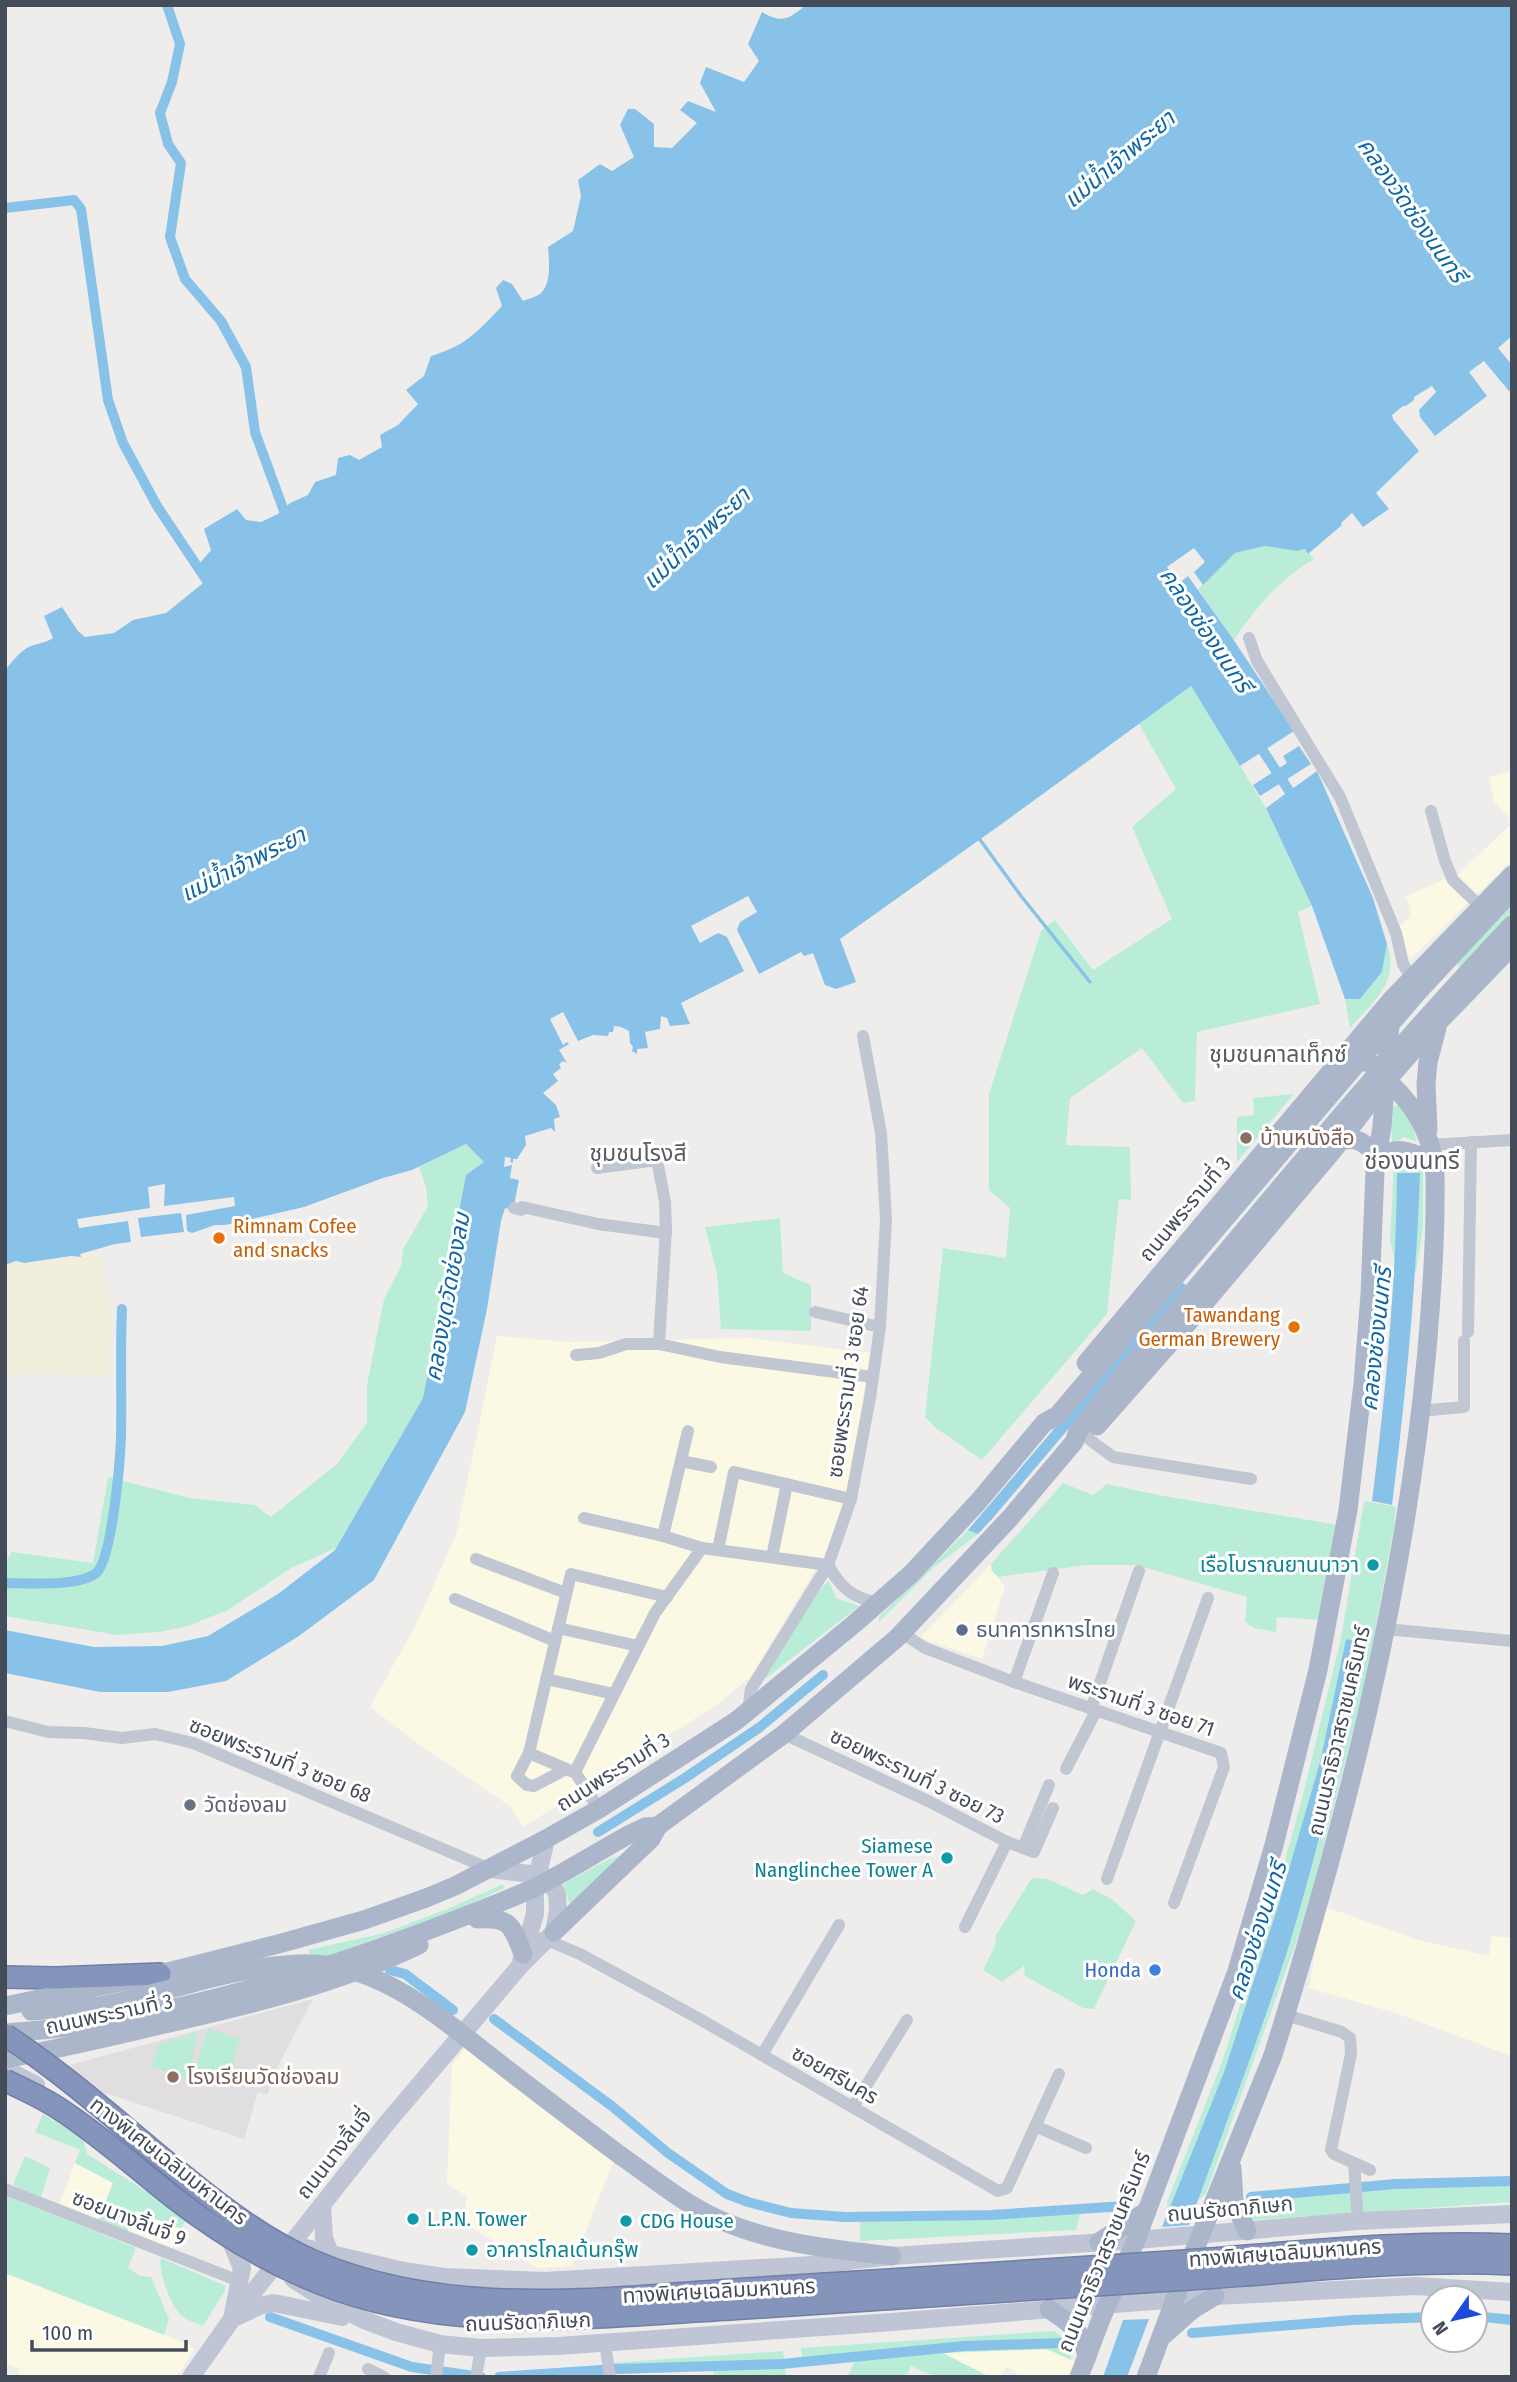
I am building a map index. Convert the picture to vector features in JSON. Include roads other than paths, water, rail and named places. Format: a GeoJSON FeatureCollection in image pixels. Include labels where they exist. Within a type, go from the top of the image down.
{"type":"FeatureCollection","features":[{"type":"Feature","properties":{"kind":"highway"},"geometry":{"type":"LineString","coordinates":[[5,1977],[55,1978],[160,1973]]}},
{"type":"Feature","properties":{"kind":"highway","name":"ทางพิเศษเฉลิมมหานคร"},"geometry":{"type":"LineString","coordinates":[[5,2034],[82,2091],[208,2196],[276,2242],[348,2275],[432,2294],[475,2299],[540,2300],[629,2296],[1423,2244],[1512,2245]]}},
{"type":"Feature","properties":{"kind":"highway","name":"ทางพิเศษเฉลิมมหานคร"},"geometry":{"type":"LineString","coordinates":[[5,2080],[59,2108],[228,2236],[285,2268],[338,2290],[431,2312],[526,2319],[618,2315],[929,2298],[1422,2263],[1512,2264]]}},
{"type":"Feature","properties":{"kind":"main road","name":"ถนนพระรามที่ 3"},"geometry":{"type":"LineString","coordinates":[[1044,1423],[1056,1398],[1337,1063],[1392,999],[1512,875]]}},
{"type":"Feature","properties":{"kind":"main road","name":"ถนนพระรามที่ 3"},"geometry":{"type":"LineString","coordinates":[[5,2003],[58,1996],[102,1996],[160,1973],[282,1943],[396,1909],[491,1869],[546,1839],[599,1809],[736,1721],[911,1574],[978,1502],[1044,1423],[1058,1415],[1416,994],[1512,891]]}},
{"type":"Feature","properties":{"kind":"main road","name":"ถนนพระรามที่ 3"},"geometry":{"type":"LineString","coordinates":[[1080,1440],[1078,1431],[1121,1377],[1384,1067],[1462,977],[1512,925]]}},
{"type":"Feature","properties":{"kind":"main road"},"geometry":{"type":"LineString","coordinates":[[1445,944],[1447,958],[1455,970],[1468,978],[1481,978]]}},
{"type":"Feature","properties":{"kind":"main road","name":"ถนนพระรามที่ 3"},"geometry":{"type":"LineString","coordinates":[[5,2034],[81,2026],[194,2002],[300,1974],[494,1905],[630,1834],[658,1825],[784,1734],[867,1666],[902,1633],[1186,1325],[1341,1141],[1387,1080],[1512,946]]}},
{"type":"Feature","properties":{"kind":"main road","name":"ถนนนราธิวาสราชนครินทร์"},"geometry":{"type":"LineString","coordinates":[[1079,2377],[1136,2240],[1241,1958],[1274,1845],[1318,1670],[1353,1472],[1367,1340],[1375,1171],[1387,1080],[1392,999]]}},
{"type":"Feature","properties":{"kind":"main road"},"geometry":{"type":"LineString","coordinates":[[1300,1108],[1317,1106],[1331,1113],[1338,1124],[1341,1141],[1353,1138],[1359,1140],[1378,1157],[1398,1149],[1432,1154],[1428,1054],[1439,1022]]}},
{"type":"Feature","properties":{"kind":"main road","name":"ถนนนราธิวาสราชนครินทร์"},"geometry":{"type":"LineString","coordinates":[[1146,2377],[1273,2055],[1286,2015],[1344,1813],[1386,1629],[1407,1509],[1420,1411],[1433,1272],[1432,1154],[1410,1102],[1387,1080],[1379,1068],[1371,1063],[1337,1063]]}},
{"type":"Feature","properties":{"kind":"main road"},"geometry":{"type":"LineString","coordinates":[[544,1935],[651,1839],[658,1825]]}},
{"type":"Feature","properties":{"kind":"main road","name":"ถนนนางลิ้นจี่"},"geometry":{"type":"LineString","coordinates":[[191,2377],[232,2319],[386,2124],[544,1935],[558,1910],[557,1894],[541,1880],[546,1839]]}},
{"type":"Feature","properties":{"kind":"main road"},"geometry":{"type":"LineString","coordinates":[[491,1869],[541,1880]]}},
{"type":"Feature","properties":{"kind":"main road","name":"ถนนพระรามที่ 3"},"geometry":{"type":"LineString","coordinates":[[5,2059],[164,2025],[299,1992],[393,1958],[477,1919],[494,1905]]}},
{"type":"Feature","properties":{"kind":"main road"},"geometry":{"type":"LineString","coordinates":[[477,1919],[495,1918],[508,1922],[515,1933],[521,1960]]}},
{"type":"Feature","properties":{"kind":"main road"},"geometry":{"type":"LineString","coordinates":[[282,1943],[294,1949],[303,1960],[300,1974]]}},
{"type":"Feature","properties":{"kind":"main road"},"geometry":{"type":"LineString","coordinates":[[5,2011],[62,2010],[102,1996],[265,1967],[324,1964],[349,1969],[370,1976],[413,1999],[621,2156],[718,2220],[770,2239],[891,2256]]}},
{"type":"Feature","properties":{"kind":"main road","name":"ถนนพระรามที่ 3"},"geometry":{"type":"LineString","coordinates":[[5,1991],[102,1996]]}},
{"type":"Feature","properties":{"kind":"main road"},"geometry":{"type":"LineString","coordinates":[[81,2026],[164,2025]]}},
{"type":"Feature","properties":{"kind":"main road","name":"ถนนรัชดาภิเษก"},"geometry":{"type":"LineString","coordinates":[[5,2069],[49,2092],[227,2233],[273,2267],[327,2301],[364,2320],[440,2344],[478,2364],[605,2342],[1215,2296],[1415,2286],[1512,2292]]}},
{"type":"Feature","properties":{"kind":"main road"},"geometry":{"type":"LineString","coordinates":[[1232,2160],[1234,2201],[1247,2231]]}},
{"type":"Feature","properties":{"kind":"main road"},"geometry":{"type":"LineString","coordinates":[[322,2206],[324,2239],[330,2253]]}},
{"type":"Feature","properties":{"kind":"main road"},"geometry":{"type":"LineString","coordinates":[[1099,2242],[1147,2211]]}},
{"type":"Feature","properties":{"kind":"main road","name":"ถนนรัชดาภิเษก"},"geometry":{"type":"LineString","coordinates":[[292,2245],[404,2271],[444,2277],[545,2281],[812,2265],[891,2256],[1136,2240],[1359,2221],[1509,2216]]}},
{"type":"Feature","properties":{"kind":"main road"},"geometry":{"type":"LineString","coordinates":[[1301,2225],[1278,2236],[1270,2248],[1269,2260],[1271,2271],[1282,2285],[1293,2291],[1304,2292]]}},
{"type":"Feature","properties":{"kind":"main road"},"geometry":{"type":"LineString","coordinates":[[227,2233],[242,2268],[232,2319]]}},
{"type":"Feature","properties":{"kind":"main road"},"geometry":{"type":"LineString","coordinates":[[604,2276],[605,2342]]}},
{"type":"Feature","properties":{"kind":"main road"},"geometry":{"type":"LineString","coordinates":[[1160,2339],[1192,2310],[1215,2296]]}},
{"type":"Feature","properties":{"kind":"main road"},"geometry":{"type":"LineString","coordinates":[[232,2319],[259,2306],[274,2303],[364,2320]]}},
{"type":"Feature","properties":{"kind":"main road"},"geometry":{"type":"LineString","coordinates":[[1049,2309],[1077,2330],[1087,2357]]}},
{"type":"Feature","properties":{"kind":"street"},"geometry":{"type":"LineString","coordinates":[[1249,638],[1257,661],[1340,797],[1412,979]]}},
{"type":"Feature","properties":{"kind":"street"},"geometry":{"type":"LineString","coordinates":[[1431,811],[1453,880],[1481,907]]}},
{"type":"Feature","properties":{"kind":"street","name":"ซอยพระรามที่ 3 ซอย 64"},"geometry":{"type":"LineString","coordinates":[[748,1711],[751,1689],[828,1565],[851,1499],[873,1377],[880,1327],[886,1219],[881,1133],[863,1036]]}},
{"type":"Feature","properties":{"kind":"street"},"geometry":{"type":"LineString","coordinates":[[1432,1154],[1471,1142],[1512,1140]]}},
{"type":"Feature","properties":{"kind":"street"},"geometry":{"type":"LineString","coordinates":[[1420,1411],[1464,1406],[1471,1142]]}},
{"type":"Feature","properties":{"kind":"street"},"geometry":{"type":"LineString","coordinates":[[597,1168],[657,1160],[665,1202],[666,1233],[659,1344]]}},
{"type":"Feature","properties":{"kind":"street"},"geometry":{"type":"LineString","coordinates":[[514,1208],[521,1210],[522,1207],[598,1224],[666,1233]]}},
{"type":"Feature","properties":{"kind":"street"},"geometry":{"type":"LineString","coordinates":[[815,1312],[880,1327]]}},
{"type":"Feature","properties":{"kind":"street"},"geometry":{"type":"LineString","coordinates":[[576,1355],[599,1353],[626,1344],[659,1344],[720,1357],[873,1377]]}},
{"type":"Feature","properties":{"kind":"street"},"geometry":{"type":"LineString","coordinates":[[663,1536],[688,1432]]}},
{"type":"Feature","properties":{"kind":"street"},"geometry":{"type":"LineString","coordinates":[[1080,1440],[1113,1457],[1251,1479]]}},
{"type":"Feature","properties":{"kind":"street"},"geometry":{"type":"LineString","coordinates":[[681,1461],[711,1467]]}},
{"type":"Feature","properties":{"kind":"street"},"geometry":{"type":"LineString","coordinates":[[718,1550],[734,1472],[851,1499]]}},
{"type":"Feature","properties":{"kind":"street"},"geometry":{"type":"LineString","coordinates":[[772,1558],[787,1484]]}},
{"type":"Feature","properties":{"kind":"street"},"geometry":{"type":"LineString","coordinates":[[584,1518],[702,1548],[828,1565],[837,1581],[849,1592],[861,1600],[879,1603]]}},
{"type":"Feature","properties":{"kind":"street"},"geometry":{"type":"LineString","coordinates":[[667,1597],[571,1574],[529,1753],[517,1774],[527,1785],[534,1786],[570,1770],[614,1694],[655,1613],[667,1597],[702,1548]]}},
{"type":"Feature","properties":{"kind":"street"},"geometry":{"type":"LineString","coordinates":[[475,1559],[566,1593]]}},
{"type":"Feature","properties":{"kind":"street"},"geometry":{"type":"LineString","coordinates":[[1066,1769],[1093,1710],[1139,1571]]}},
{"type":"Feature","properties":{"kind":"street"},"geometry":{"type":"LineString","coordinates":[[1014,1682],[1053,1573]]}},
{"type":"Feature","properties":{"kind":"street"},"geometry":{"type":"LineString","coordinates":[[1107,1879],[1208,1598]]}},
{"type":"Feature","properties":{"kind":"street"},"geometry":{"type":"LineString","coordinates":[[455,1599],[557,1634],[638,1646]]}},
{"type":"Feature","properties":{"kind":"street"},"geometry":{"type":"LineString","coordinates":[[1386,1629],[1512,1641]]}},
{"type":"Feature","properties":{"kind":"street","name":"พระรามที่ 3 ซอย 71"},"geometry":{"type":"LineString","coordinates":[[902,1633],[925,1648],[1014,1682],[1222,1753],[1224,1767],[1174,1903]]}},
{"type":"Feature","properties":{"kind":"street"},"geometry":{"type":"LineString","coordinates":[[546,1679],[614,1694]]}},
{"type":"Feature","properties":{"kind":"street","name":"ซอยพระรามที่ 3 ซอย 68"},"geometry":{"type":"LineString","coordinates":[[5,1721],[48,1732],[122,1738],[141,1735],[171,1737],[193,1743],[491,1869]]}},
{"type":"Feature","properties":{"kind":"street","name":"ซอยพระรามที่ 3 ซอย 73"},"geometry":{"type":"LineString","coordinates":[[784,1734],[1007,1842],[1029,1850]]}},
{"type":"Feature","properties":{"kind":"street"},"geometry":{"type":"LineString","coordinates":[[529,1753],[570,1770],[599,1809]]}},
{"type":"Feature","properties":{"kind":"street"},"geometry":{"type":"LineString","coordinates":[[1029,1850],[1049,1785]]}},
{"type":"Feature","properties":{"kind":"street"},"geometry":{"type":"LineString","coordinates":[[1029,1850],[1053,1808]]}},
{"type":"Feature","properties":{"kind":"street"},"geometry":{"type":"LineString","coordinates":[[965,1927],[1007,1842]]}},
{"type":"Feature","properties":{"kind":"street"},"geometry":{"type":"LineString","coordinates":[[762,2055],[839,1924]]}},
{"type":"Feature","properties":{"kind":"street","name":"ซอยศรีนคร"},"geometry":{"type":"LineString","coordinates":[[544,1935],[762,2055],[998,2191],[1007,2188],[1059,2074]]}},
{"type":"Feature","properties":{"kind":"street"},"geometry":{"type":"LineString","coordinates":[[1286,2015],[1342,2032],[1350,2038],[1351,2054],[1331,2150],[1334,2154],[1370,2170]]}},
{"type":"Feature","properties":{"kind":"street"},"geometry":{"type":"LineString","coordinates":[[853,2107],[907,2020]]}},
{"type":"Feature","properties":{"kind":"street"},"geometry":{"type":"LineString","coordinates":[[1035,2126],[1086,2148]]}},
{"type":"Feature","properties":{"kind":"street"},"geometry":{"type":"LineString","coordinates":[[1354,2162],[1359,2221]]}},
{"type":"Feature","properties":{"kind":"street","name":"ซอยนางลิ้นจี่ 9"},"geometry":{"type":"LineString","coordinates":[[5,2189],[239,2281]]}},
{"type":"Feature","properties":{"kind":"street"},"geometry":{"type":"LineString","coordinates":[[605,2342],[608,2371]]}},
{"type":"Feature","properties":{"kind":"street"},"geometry":{"type":"LineString","coordinates":[[437,2372],[440,2344]]}},
{"type":"Feature","properties":{"kind":"street"},"geometry":{"type":"LineString","coordinates":[[319,2377],[329,2353]]}},
{"type":"Feature","properties":{"kind":"street"},"geometry":{"type":"LineString","coordinates":[[368,2369],[384,2377]]}},
{"type":"Feature","properties":{"kind":"water"},"geometry":{"type":"Polygon","coordinates":[[[806,5],[1512,5],[1512,336],[1498,348],[1512,365],[1512,377],[1503,384],[1484,361],[1469,372],[1487,396],[1435,436],[1420,417],[1419,410],[1436,392],[1432,386],[1392,415],[1419,451],[1376,493],[1389,509],[1363,527],[1352,513],[1308,554],[1305,549],[1297,551],[1265,546],[1235,553],[1203,585],[1194,572],[1205,562],[1194,548],[1167,567],[1178,584],[1188,576],[1294,731],[1240,766],[1191,686],[840,939],[856,982],[836,989],[825,985],[813,953],[804,956],[801,952],[759,974],[737,930],[740,922],[757,912],[748,896],[691,926],[700,943],[718,933],[727,937],[744,971],[681,1003],[690,1024],[670,1026],[667,1018],[661,1016],[660,1029],[645,1032],[648,1048],[637,1049],[637,1054],[632,1051],[629,1031],[621,1027],[614,1026],[613,1032],[609,1032],[608,1036],[593,1035],[578,1041],[563,1012],[550,1019],[563,1045],[567,1042],[569,1044],[559,1050],[567,1063],[563,1061],[559,1064],[561,1068],[553,1074],[558,1081],[543,1093],[556,1105],[560,1117],[554,1119],[555,1132],[551,1128],[525,1136],[526,1145],[517,1159],[513,1159],[513,1163],[510,1162],[511,1158],[505,1157],[504,1167],[512,1165],[510,1178],[519,1180],[513,1210],[505,1208],[501,1221],[487,1309],[465,1412],[374,1580],[299,1636],[226,1681],[168,1692],[100,1692],[5,1673],[5,1630],[94,1647],[162,1646],[208,1636],[278,1594],[335,1550],[423,1398],[466,1175],[484,1162],[466,1144],[412,1170],[304,1207],[215,1225],[192,1233],[187,1231],[186,1215],[235,1206],[234,1197],[164,1206],[165,1184],[148,1187],[150,1208],[77,1219],[79,1228],[128,1221],[131,1242],[80,1254],[81,1257],[24,1263],[16,1261],[5,1265],[5,671],[24,650],[53,638],[44,616],[62,607],[85,637],[114,633],[133,620],[166,613],[207,580],[200,563],[211,550],[204,529],[237,509],[246,520],[261,522],[308,495],[315,482],[336,475],[338,458],[350,455],[359,460],[382,447],[380,435],[398,425],[418,404],[406,390],[424,376],[431,356],[470,337],[502,306],[496,288],[503,280],[512,284],[523,301],[544,290],[549,272],[548,247],[573,231],[581,196],[578,180],[600,164],[612,171],[634,157],[620,125],[628,109],[635,109],[654,124],[654,147],[672,148],[697,123],[680,110],[688,101],[716,112],[700,83],[706,67],[744,82],[759,61],[748,44],[762,12],[780,19],[795,14],[806,5]]]}},
{"type":"Feature","properties":{"kind":"water"},"geometry":{"type":"Polygon","coordinates":[[[1299,746],[1311,764],[1260,796],[1253,785],[1287,763],[1283,756],[1299,746]]]}},
{"type":"Feature","properties":{"kind":"water"},"geometry":{"type":"Polygon","coordinates":[[[1317,771],[1373,898],[1387,944],[1382,972],[1360,999],[1345,999],[1312,906],[1266,808],[1317,771]]]}},
{"type":"Feature","properties":{"kind":"water"},"geometry":{"type":"Polygon","coordinates":[[[1397,1173],[1420,1173],[1410,1339],[1392,1505],[1372,1501],[1389,1337],[1397,1173]]]}},
{"type":"Feature","properties":{"kind":"water"},"geometry":{"type":"Polygon","coordinates":[[[181,1213],[184,1232],[141,1237],[138,1218],[181,1213]]]}},
{"type":"Feature","properties":{"kind":"water"},"geometry":{"type":"Polygon","coordinates":[[[1180,1281],[1189,1287],[992,1519],[978,1534],[968,1530],[1180,1281]]]}},
{"type":"Feature","properties":{"kind":"water"},"geometry":{"type":"Polygon","coordinates":[[[1346,1639],[1368,1644],[1288,1949],[1189,2225],[1162,2227],[1224,2072],[1279,1903],[1320,1762],[1346,1639]]]}},
{"type":"Feature","properties":{"kind":"water"},"geometry":{"type":"Polygon","coordinates":[[[1149,2319],[1127,2377],[1103,2377],[1123,2320],[1149,2319]]]}},
{"type":"Feature","properties":{"kind":"waterway"},"geometry":{"type":"LineString","coordinates":[[167,5],[180,44],[172,82],[160,113],[168,144],[181,163],[170,237],[185,279],[221,321],[246,367],[255,432],[288,522]]}},
{"type":"Feature","properties":{"kind":"waterway"},"geometry":{"type":"LineString","coordinates":[[5,208],[74,200],[81,209],[108,400],[123,443],[157,506],[215,593]]}},
{"type":"Feature","properties":{"kind":"waterway","name":"คลองวัดช่องนนทรี"},"geometry":{"type":"LineString","coordinates":[[1499,369],[1512,387]]}},
{"type":"Feature","properties":{"kind":"waterway","name":"คลองช่องนนทรี"},"geometry":{"type":"LineString","coordinates":[[1256,740],[1297,803]]}},
{"type":"Feature","properties":{"kind":"waterway"},"geometry":{"type":"LineString","coordinates":[[978,837],[1090,982]]}},
{"type":"Feature","properties":{"kind":"waterway"},"geometry":{"type":"LineString","coordinates":[[5,1583],[76,1581],[95,1574],[101,1566],[110,1532],[119,1467],[122,1309]]}},
{"type":"Feature","properties":{"kind":"waterway"},"geometry":{"type":"LineString","coordinates":[[598,1832],[760,1727],[823,1675]]}},
{"type":"Feature","properties":{"kind":"waterway"},"geometry":{"type":"LineString","coordinates":[[390,1970],[405,1974],[453,2010]]}},
{"type":"Feature","properties":{"kind":"waterway"},"geometry":{"type":"LineString","coordinates":[[494,2019],[613,2107],[668,2153],[727,2194],[748,2202],[791,2213],[845,2217],[991,2215],[1124,2206]]}},
{"type":"Feature","properties":{"kind":"waterway"},"geometry":{"type":"LineString","coordinates":[[1251,2197],[1395,2184],[1512,2181]]}},
{"type":"Feature","properties":{"kind":"waterway"},"geometry":{"type":"LineString","coordinates":[[270,2317],[412,2367],[481,2377]]}},
{"type":"Feature","properties":{"kind":"waterway"},"geometry":{"type":"LineString","coordinates":[[1192,2333],[1419,2318]]}},
{"type":"Feature","properties":{"kind":"waterway"},"geometry":{"type":"LineString","coordinates":[[1489,2318],[1512,2320]]}},
{"type":"Feature","properties":{"kind":"waterway"},"geometry":{"type":"LineString","coordinates":[[499,2377],[616,2369],[782,2364],[964,2346],[1063,2343]]}},
{"type":"Feature","properties":{"kind":"place","name":"บ้านหนังสือ"},"geometry":{"type":"Point","coordinates":[1246,1138]}},
{"type":"Feature","properties":{"kind":"place","name":"Rimnam Cofee and snacks"},"geometry":{"type":"Point","coordinates":[219,1238]}},
{"type":"Feature","properties":{"kind":"place","name":"Tawandang German Brewery"},"geometry":{"type":"Point","coordinates":[1294,1327]}},
{"type":"Feature","properties":{"kind":"place","name":"เรือโบราณยานนาวา"},"geometry":{"type":"Point","coordinates":[1373,1565]}},
{"type":"Feature","properties":{"kind":"place","name":"ธนาคารทหารไทย"},"geometry":{"type":"Point","coordinates":[962,1630]}},
{"type":"Feature","properties":{"kind":"place","name":"วัดช่องลม"},"geometry":{"type":"Point","coordinates":[190,1805]}},
{"type":"Feature","properties":{"kind":"place","name":"Siamese Nanglinchee Tower A"},"geometry":{"type":"Point","coordinates":[947,1858]}},
{"type":"Feature","properties":{"kind":"place","name":"Honda"},"geometry":{"type":"Point","coordinates":[1155,1970]}},
{"type":"Feature","properties":{"kind":"place","name":"โรงเรียนวัดช่องลม"},"geometry":{"type":"Point","coordinates":[173,2077]}},
{"type":"Feature","properties":{"kind":"place","name":"L.P.N. Tower"},"geometry":{"type":"Point","coordinates":[413,2219]}},
{"type":"Feature","properties":{"kind":"place","name":"CDG House"},"geometry":{"type":"Point","coordinates":[626,2221]}},
{"type":"Feature","properties":{"kind":"place","name":"อาคารโกลเด้นกรุ๊พ"},"geometry":{"type":"Point","coordinates":[472,2250]}},
{"type":"Feature","properties":{"kind":"district","name":"ชุมชนคาลเท็กซ์"},"geometry":{"type":"Point","coordinates":[1278,1054]}},
{"type":"Feature","properties":{"kind":"district","name":"ชุมชนโรงสี"},"geometry":{"type":"Point","coordinates":[638,1153]}},
{"type":"Feature","properties":{"kind":"district","name":"ช่องนนทรี"},"geometry":{"type":"Point","coordinates":[1412,1161]}},
{"type":"Feature","properties":{"kind":"water label","name":"แม่น้ำเจ้าพระยา"},"geometry":{"type":"Point","coordinates":[1119,159]}},
{"type":"Feature","properties":{"kind":"water label","name":"แม่น้ำเจ้าพระยา"},"geometry":{"type":"Point","coordinates":[696,538]}},
{"type":"Feature","properties":{"kind":"water label","name":"แม่น้ำเจ้าพระยา"},"geometry":{"type":"Point","coordinates":[243,864]}},
{"type":"Feature","properties":{"kind":"water label","name":"คลองขุดวัดช่องลม"},"geometry":{"type":"Point","coordinates":[447,1297]}}]}
